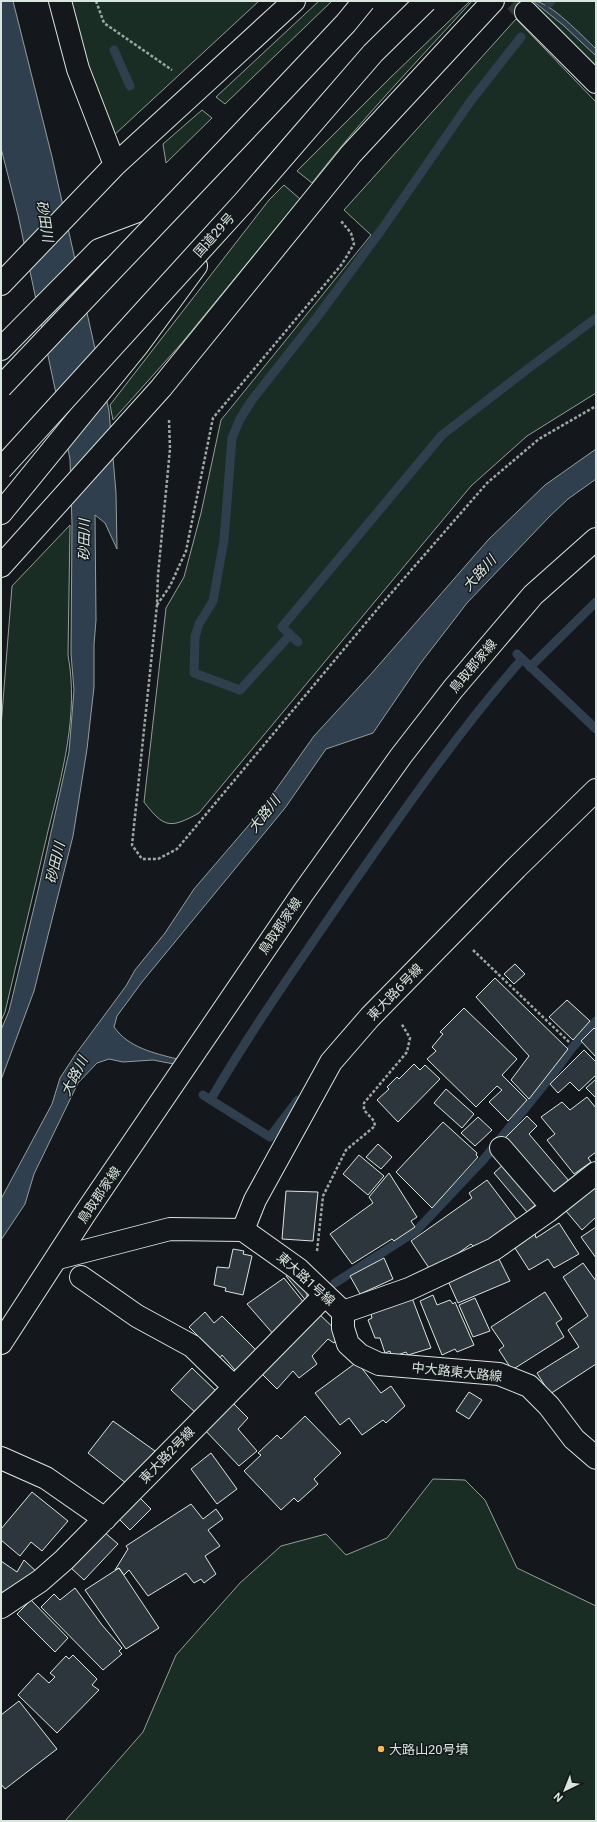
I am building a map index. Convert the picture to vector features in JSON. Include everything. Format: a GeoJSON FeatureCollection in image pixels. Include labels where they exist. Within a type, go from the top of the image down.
{"type":"FeatureCollection","features":[{"type":"Feature","properties":{"kind":"main road"},"geometry":{"type":"LineString","coordinates":[[60,1],[78,69],[114,165]]}},
{"type":"Feature","properties":{"kind":"main road"},"geometry":{"type":"LineString","coordinates":[[1,284],[114,165],[294,1]]}},
{"type":"Feature","properties":{"kind":"main road"},"geometry":{"type":"LineString","coordinates":[[1,387],[147,232],[205,174],[341,28],[364,1]]}},
{"type":"Feature","properties":{"kind":"main road","name":"国道29号"},"geometry":{"type":"LineString","coordinates":[[1,469],[244,202],[373,53],[426,1]]}},
{"type":"Feature","properties":{"kind":"main road"},"geometry":{"type":"LineString","coordinates":[[1,566],[160,388],[351,154],[493,1]]}},
{"type":"Feature","properties":{"kind":"main road"},"geometry":{"type":"LineString","coordinates":[[526,12],[596,82]]}},
{"type":"Feature","properties":{"kind":"main road"},"geometry":{"type":"LineString","coordinates":[[1,513],[138,345],[244,202]]}},
{"type":"Feature","properties":{"kind":"main road"},"geometry":{"type":"LineString","coordinates":[[1,349],[99,250],[147,232]]}},
{"type":"Feature","properties":{"kind":"main road","name":"鳥取郡家線"},"geometry":{"type":"LineString","coordinates":[[1,1343],[91,1206],[294,906],[401,756],[453,689],[533,595],[596,539]]}},
{"type":"Feature","properties":{"kind":"main road","name":"東大路6号線"},"geometry":{"type":"LineString","coordinates":[[243,1230],[255,1200],[331,1062],[383,1004],[453,932],[596,790]]}},
{"type":"Feature","properties":{"kind":"main road"},"geometry":{"type":"LineString","coordinates":[[502,1148],[552,1207]]}},
{"type":"Feature","properties":{"kind":"main road","name":"東大路1号線"},"geometry":{"type":"LineString","coordinates":[[243,1230],[270,1248],[318,1288],[343,1312],[409,1289],[494,1249],[596,1173]]}},
{"type":"Feature","properties":{"kind":"main road"},"geometry":{"type":"LineString","coordinates":[[58,1258],[170,1229],[243,1230]]}},
{"type":"Feature","properties":{"kind":"main road"},"geometry":{"type":"LineString","coordinates":[[81,1277],[136,1316],[192,1346],[233,1386]]}},
{"type":"Feature","properties":{"kind":"main road","name":"東大路2号線"},"geometry":{"type":"LineString","coordinates":[[1,1607],[40,1581],[64,1560],[105,1519],[233,1386],[318,1288]]}},
{"type":"Feature","properties":{"kind":"main road","name":"中大路東大路線"},"geometry":{"type":"LineString","coordinates":[[343,1312],[344,1328],[348,1344],[360,1355],[379,1364],[499,1374],[529,1386],[549,1406],[574,1439],[596,1458]]}},
{"type":"Feature","properties":{"kind":"main road"},"geometry":{"type":"LineString","coordinates":[[1,1458],[46,1478],[105,1519]]}},
{"type":"Feature","properties":{"kind":"path"},"geometry":{"type":"LineString","coordinates":[[96,1],[104,23],[172,70]]}},
{"type":"Feature","properties":{"kind":"path"},"geometry":{"type":"LineString","coordinates":[[157,605],[170,586],[186,551],[213,418],[342,264],[354,244],[351,233],[341,221]]}},
{"type":"Feature","properties":{"kind":"path"},"geometry":{"type":"LineString","coordinates":[[160,388],[170,424],[170,448],[158,575],[157,605],[132,844],[142,859],[158,859],[177,849],[380,606],[487,483],[539,438],[596,406]]}},
{"type":"Feature","properties":{"kind":"path"},"geometry":{"type":"LineString","coordinates":[[453,932],[569,1042]]}},
{"type":"Feature","properties":{"kind":"path"},"geometry":{"type":"LineString","coordinates":[[318,1288],[316,1263],[323,1196],[346,1150],[375,1126],[374,1121],[364,1110],[364,1103],[407,1052],[410,1038],[398,1020],[383,1004]]}},
{"type":"Feature","properties":{"kind":"green space"},"geometry":{"type":"Polygon","coordinates":[[[69,1],[259,1],[112,137],[82,52],[69,1]]]}},
{"type":"Feature","properties":{"kind":"green space"},"geometry":{"type":"Polygon","coordinates":[[[319,1],[332,1],[225,104],[216,97],[319,1]]]}},
{"type":"Feature","properties":{"kind":"green space"},"geometry":{"type":"Polygon","coordinates":[[[470,1],[472,1],[350,136],[312,183],[297,171],[390,78],[470,1]]]}},
{"type":"Feature","properties":{"kind":"green space"},"geometry":{"type":"Polygon","coordinates":[[[531,1],[596,1],[596,70],[528,4],[531,1]]]}},
{"type":"Feature","properties":{"kind":"green space"},"geometry":{"type":"Polygon","coordinates":[[[516,19],[596,102],[596,393],[527,436],[471,486],[199,813],[181,822],[168,823],[163,821],[151,811],[144,802],[166,608],[184,577],[201,513],[221,420],[371,235],[344,210],[516,19]]]}},
{"type":"Feature","properties":{"kind":"green space"},"geometry":{"type":"Polygon","coordinates":[[[202,110],[212,118],[166,163],[163,144],[202,110]]]}},
{"type":"Feature","properties":{"kind":"green space"},"geometry":{"type":"Polygon","coordinates":[[[284,185],[300,199],[180,345],[113,420],[110,405],[269,200],[284,185]]]}},
{"type":"Feature","properties":{"kind":"green space"},"geometry":{"type":"Polygon","coordinates":[[[70,525],[68,655],[71,677],[71,699],[67,744],[59,788],[5,1012],[1,1021],[1,727],[12,586],[70,525]]]}},
{"type":"Feature","properties":{"kind":"green space"},"geometry":{"type":"Polygon","coordinates":[[[433,1479],[465,1480],[485,1500],[517,1568],[596,1606],[596,1821],[65,1821],[143,1732],[176,1655],[240,1583],[281,1546],[326,1534],[346,1555],[387,1538],[433,1479]]]}},
{"type":"Feature","properties":{"kind":"water","name":"砂田川"},"geometry":{"type":"Polygon","coordinates":[[[1,1],[13,1],[52,157],[109,411],[116,493],[117,549],[105,523],[95,515],[96,620],[94,645],[94,687],[87,749],[73,836],[34,991],[1,1080],[1,1030],[9,1011],[69,752],[74,690],[71,654],[72,524],[70,459],[18,215],[1,148],[1,1]]]}},
{"type":"Feature","properties":{"kind":"water"},"geometry":{"type":"Polygon","coordinates":[[[533,1],[548,7],[566,20],[596,49],[596,56],[563,25],[533,1]]]}},
{"type":"Feature","properties":{"kind":"water","name":"大路川"},"geometry":{"type":"Polygon","coordinates":[[[596,449],[596,479],[568,499],[549,517],[467,603],[420,664],[373,733],[326,749],[285,808],[142,982],[117,1016],[114,1027],[134,1045],[151,1052],[177,1059],[174,1064],[153,1060],[123,1062],[109,1059],[97,1063],[78,1083],[34,1174],[25,1204],[1,1240],[1,1199],[52,1104],[60,1078],[75,1055],[126,986],[135,970],[165,933],[194,889],[260,812],[314,736],[371,674],[488,540],[545,485],[596,449]]]}},
{"type":"Feature","properties":{"kind":"building"},"geometry":{"type":"Polygon","coordinates":[[[515,964],[525,974],[514,984],[504,974],[515,964]]]}},
{"type":"Feature","properties":{"kind":"building"},"geometry":{"type":"Polygon","coordinates":[[[495,978],[568,1049],[529,1099],[511,1080],[529,1056],[476,997],[495,978]]]}},
{"type":"Feature","properties":{"kind":"building"},"geometry":{"type":"Polygon","coordinates":[[[567,1000],[590,1021],[573,1040],[549,1017],[567,1000]]]}},
{"type":"Feature","properties":{"kind":"building"},"geometry":{"type":"Polygon","coordinates":[[[464,1008],[517,1059],[502,1075],[527,1100],[508,1121],[489,1102],[502,1090],[497,1086],[476,1107],[427,1059],[436,1051],[432,1047],[443,1034],[440,1032],[464,1008]]]}},
{"type":"Feature","properties":{"kind":"building"},"geometry":{"type":"Polygon","coordinates":[[[594,1028],[596,1030],[596,1057],[581,1041],[594,1028]]]}},
{"type":"Feature","properties":{"kind":"building"},"geometry":{"type":"Polygon","coordinates":[[[584,1050],[596,1062],[596,1075],[579,1091],[570,1082],[558,1093],[550,1084],[584,1050]]]}},
{"type":"Feature","properties":{"kind":"building"},"geometry":{"type":"Polygon","coordinates":[[[414,1064],[420,1070],[425,1065],[440,1079],[398,1122],[377,1100],[389,1089],[387,1087],[397,1077],[399,1079],[414,1064]]]}},
{"type":"Feature","properties":{"kind":"building"},"geometry":{"type":"Polygon","coordinates":[[[596,1079],[596,1098],[586,1088],[596,1079]]]}},
{"type":"Feature","properties":{"kind":"building"},"geometry":{"type":"Polygon","coordinates":[[[446,1089],[474,1114],[462,1128],[434,1103],[446,1089]]]}},
{"type":"Feature","properties":{"kind":"building"},"geometry":{"type":"Polygon","coordinates":[[[587,1097],[596,1108],[596,1152],[588,1158],[591,1162],[574,1174],[547,1140],[555,1134],[541,1117],[562,1102],[570,1110],[587,1097]]]}},
{"type":"Feature","properties":{"kind":"building"},"geometry":{"type":"Polygon","coordinates":[[[527,1116],[537,1126],[529,1134],[569,1181],[550,1197],[503,1140],[527,1116]]]}},
{"type":"Feature","properties":{"kind":"building"},"geometry":{"type":"Polygon","coordinates":[[[478,1117],[492,1130],[475,1146],[461,1133],[478,1117]]]}},
{"type":"Feature","properties":{"kind":"building"},"geometry":{"type":"Polygon","coordinates":[[[443,1122],[477,1153],[476,1155],[478,1157],[432,1208],[396,1172],[443,1122]]]}},
{"type":"Feature","properties":{"kind":"building"},"geometry":{"type":"Polygon","coordinates":[[[378,1144],[392,1157],[381,1169],[366,1157],[378,1144]]]}},
{"type":"Feature","properties":{"kind":"building"},"geometry":{"type":"Polygon","coordinates":[[[359,1155],[384,1176],[368,1195],[343,1174],[359,1155]]]}},
{"type":"Feature","properties":{"kind":"building"},"geometry":{"type":"Polygon","coordinates":[[[506,1162],[540,1201],[527,1212],[494,1173],[506,1162]]]}},
{"type":"Feature","properties":{"kind":"building"},"geometry":{"type":"Polygon","coordinates":[[[389,1173],[417,1217],[411,1221],[415,1227],[394,1241],[392,1239],[352,1264],[330,1234],[373,1203],[369,1197],[389,1173]]]}},
{"type":"Feature","properties":{"kind":"building"},"geometry":{"type":"Polygon","coordinates":[[[487,1180],[518,1221],[475,1248],[471,1244],[439,1267],[436,1264],[429,1268],[411,1241],[472,1198],[469,1193],[487,1180]]]}},
{"type":"Feature","properties":{"kind":"building"},"geometry":{"type":"Polygon","coordinates":[[[596,1185],[596,1217],[582,1230],[566,1211],[596,1185]]]}},
{"type":"Feature","properties":{"kind":"building"},"geometry":{"type":"Polygon","coordinates":[[[286,1191],[318,1192],[313,1241],[282,1239],[286,1191]]]}},
{"type":"Feature","properties":{"kind":"building"},"geometry":{"type":"Polygon","coordinates":[[[559,1223],[579,1254],[554,1268],[548,1259],[529,1270],[515,1248],[535,1234],[536,1238],[559,1223]]]}},
{"type":"Feature","properties":{"kind":"building"},"geometry":{"type":"Polygon","coordinates":[[[596,1227],[596,1258],[581,1237],[596,1227]]]}},
{"type":"Feature","properties":{"kind":"building"},"geometry":{"type":"Polygon","coordinates":[[[233,1249],[244,1251],[243,1254],[252,1256],[243,1295],[225,1291],[226,1288],[214,1285],[217,1267],[229,1268],[233,1249]]]}},
{"type":"Feature","properties":{"kind":"building"},"geometry":{"type":"Polygon","coordinates":[[[384,1258],[393,1279],[360,1294],[350,1276],[384,1258]]]}},
{"type":"Feature","properties":{"kind":"building"},"geometry":{"type":"Polygon","coordinates":[[[499,1259],[510,1281],[458,1303],[448,1281],[499,1259]]]}},
{"type":"Feature","properties":{"kind":"building"},"geometry":{"type":"Polygon","coordinates":[[[583,1263],[596,1281],[596,1364],[550,1394],[537,1373],[579,1347],[568,1330],[588,1316],[563,1277],[583,1263]]]}},
{"type":"Feature","properties":{"kind":"building"},"geometry":{"type":"Polygon","coordinates":[[[288,1275],[307,1289],[307,1302],[286,1276],[288,1275]]]}},
{"type":"Feature","properties":{"kind":"building"},"geometry":{"type":"Polygon","coordinates":[[[284,1278],[305,1304],[275,1336],[247,1304],[284,1278]]]}},
{"type":"Feature","properties":{"kind":"building"},"geometry":{"type":"Polygon","coordinates":[[[545,1292],[562,1319],[556,1323],[564,1337],[512,1370],[499,1350],[504,1346],[491,1327],[545,1292]]]}},
{"type":"Feature","properties":{"kind":"building"},"geometry":{"type":"Polygon","coordinates":[[[433,1295],[437,1305],[450,1300],[453,1304],[455,1302],[474,1345],[457,1352],[455,1349],[442,1355],[420,1301],[433,1295]]]}},
{"type":"Feature","properties":{"kind":"building"},"geometry":{"type":"Polygon","coordinates":[[[412,1298],[431,1348],[408,1355],[406,1352],[392,1357],[390,1351],[385,1353],[380,1338],[375,1338],[368,1320],[372,1318],[371,1314],[412,1298]]]}},
{"type":"Feature","properties":{"kind":"building"},"geometry":{"type":"Polygon","coordinates":[[[475,1298],[490,1331],[473,1337],[459,1305],[475,1298]]]}},
{"type":"Feature","properties":{"kind":"building"},"geometry":{"type":"Polygon","coordinates":[[[316,1311],[341,1335],[334,1343],[328,1339],[312,1356],[317,1364],[299,1378],[293,1371],[277,1389],[258,1370],[316,1311]]]}},
{"type":"Feature","properties":{"kind":"building"},"geometry":{"type":"Polygon","coordinates":[[[205,1312],[214,1323],[222,1316],[256,1350],[235,1370],[222,1355],[220,1358],[189,1327],[205,1312]]]}},
{"type":"Feature","properties":{"kind":"building"},"geometry":{"type":"Polygon","coordinates":[[[357,1362],[381,1393],[391,1386],[405,1406],[386,1423],[383,1420],[362,1435],[349,1418],[340,1425],[315,1393],[357,1362]]]}},
{"type":"Feature","properties":{"kind":"building"},"geometry":{"type":"Polygon","coordinates":[[[192,1368],[218,1393],[197,1414],[171,1390],[192,1368]]]}},
{"type":"Feature","properties":{"kind":"building"},"geometry":{"type":"Polygon","coordinates":[[[469,1392],[482,1400],[469,1419],[456,1411],[469,1392]]]}},
{"type":"Feature","properties":{"kind":"building"},"geometry":{"type":"Polygon","coordinates":[[[231,1401],[248,1418],[238,1429],[257,1451],[239,1466],[204,1429],[231,1401]]]}},
{"type":"Feature","properties":{"kind":"building"},"geometry":{"type":"Polygon","coordinates":[[[305,1416],[341,1453],[314,1479],[318,1484],[298,1502],[294,1498],[281,1510],[244,1471],[261,1455],[258,1453],[277,1435],[281,1439],[305,1416]]]}},
{"type":"Feature","properties":{"kind":"building"},"geometry":{"type":"Polygon","coordinates":[[[113,1421],[155,1451],[127,1484],[88,1453],[113,1421]]]}},
{"type":"Feature","properties":{"kind":"building"},"geometry":{"type":"Polygon","coordinates":[[[211,1453],[237,1489],[217,1504],[191,1469],[211,1453]]]}},
{"type":"Feature","properties":{"kind":"building"},"geometry":{"type":"Polygon","coordinates":[[[32,1492],[68,1521],[42,1551],[31,1542],[20,1556],[1,1540],[1,1529],[32,1492]]]}},
{"type":"Feature","properties":{"kind":"building"},"geometry":{"type":"Polygon","coordinates":[[[137,1495],[151,1509],[130,1530],[116,1516],[137,1495]]]}},
{"type":"Feature","properties":{"kind":"building"},"geometry":{"type":"Polygon","coordinates":[[[191,1504],[203,1519],[216,1509],[223,1519],[208,1530],[220,1546],[205,1556],[216,1574],[204,1583],[201,1579],[194,1583],[186,1573],[148,1596],[129,1570],[124,1575],[119,1568],[115,1570],[128,1549],[126,1546],[191,1504]]]}},
{"type":"Feature","properties":{"kind":"building"},"geometry":{"type":"Polygon","coordinates":[[[103,1531],[118,1544],[84,1580],[70,1567],[103,1531]]]}},
{"type":"Feature","properties":{"kind":"building"},"geometry":{"type":"Polygon","coordinates":[[[24,1560],[39,1574],[1,1601],[1,1561],[17,1572],[24,1560]]]}},
{"type":"Feature","properties":{"kind":"building"},"geometry":{"type":"Polygon","coordinates":[[[119,1568],[159,1628],[126,1649],[85,1590],[119,1568]]]}},
{"type":"Feature","properties":{"kind":"building"},"geometry":{"type":"Polygon","coordinates":[[[75,1588],[102,1625],[122,1648],[119,1651],[122,1654],[103,1670],[41,1607],[54,1594],[60,1600],[75,1588]]]}},
{"type":"Feature","properties":{"kind":"building"},"geometry":{"type":"Polygon","coordinates":[[[31,1600],[68,1638],[55,1652],[17,1614],[31,1600]]]}},
{"type":"Feature","properties":{"kind":"building"},"geometry":{"type":"Polygon","coordinates":[[[73,1655],[97,1679],[92,1685],[99,1690],[57,1733],[18,1695],[38,1673],[49,1683],[55,1677],[50,1673],[66,1656],[69,1659],[73,1655]]]}},
{"type":"Feature","properties":{"kind":"building"},"geometry":{"type":"Polygon","coordinates":[[[19,1701],[57,1749],[5,1789],[1,1784],[1,1715],[19,1701]]]}},
{"type":"Feature","properties":{"kind":"waterway"},"geometry":{"type":"LineString","coordinates":[[290,635],[240,690],[194,673],[195,637],[199,624],[213,601],[224,540],[232,438],[240,419],[252,400],[318,316],[382,229],[470,102],[521,37]]}},
{"type":"Feature","properties":{"kind":"waterway"},"geometry":{"type":"LineString","coordinates":[[114,50],[130,86]]}},
{"type":"Feature","properties":{"kind":"waterway"},"geometry":{"type":"LineString","coordinates":[[298,642],[282,627],[442,435],[596,318]]}},
{"type":"Feature","properties":{"kind":"waterway"},"geometry":{"type":"LineString","coordinates":[[530,667],[596,602]]}},
{"type":"Feature","properties":{"kind":"waterway"},"geometry":{"type":"LineString","coordinates":[[517,654],[596,729]]}},
{"type":"Feature","properties":{"kind":"waterway"},"geometry":{"type":"LineString","coordinates":[[211,1099],[278,993],[432,771],[476,714],[522,659]]}},
{"type":"Feature","properties":{"kind":"waterway"},"geometry":{"type":"LineString","coordinates":[[335,1283],[416,1231],[484,1159],[572,1048],[596,1021]]}},
{"type":"Feature","properties":{"kind":"waterway"},"geometry":{"type":"LineString","coordinates":[[203,1095],[270,1137],[298,1100]]}},
{"type":"Feature","properties":{"kind":"tunnel"},"geometry":{"type":"LineString","coordinates":[[515,1],[526,12]]}},
{"type":"Feature","properties":{"kind":"place","name":"大路山20号墳"},"geometry":{"type":"Point","coordinates":[381,1749]}}]}
